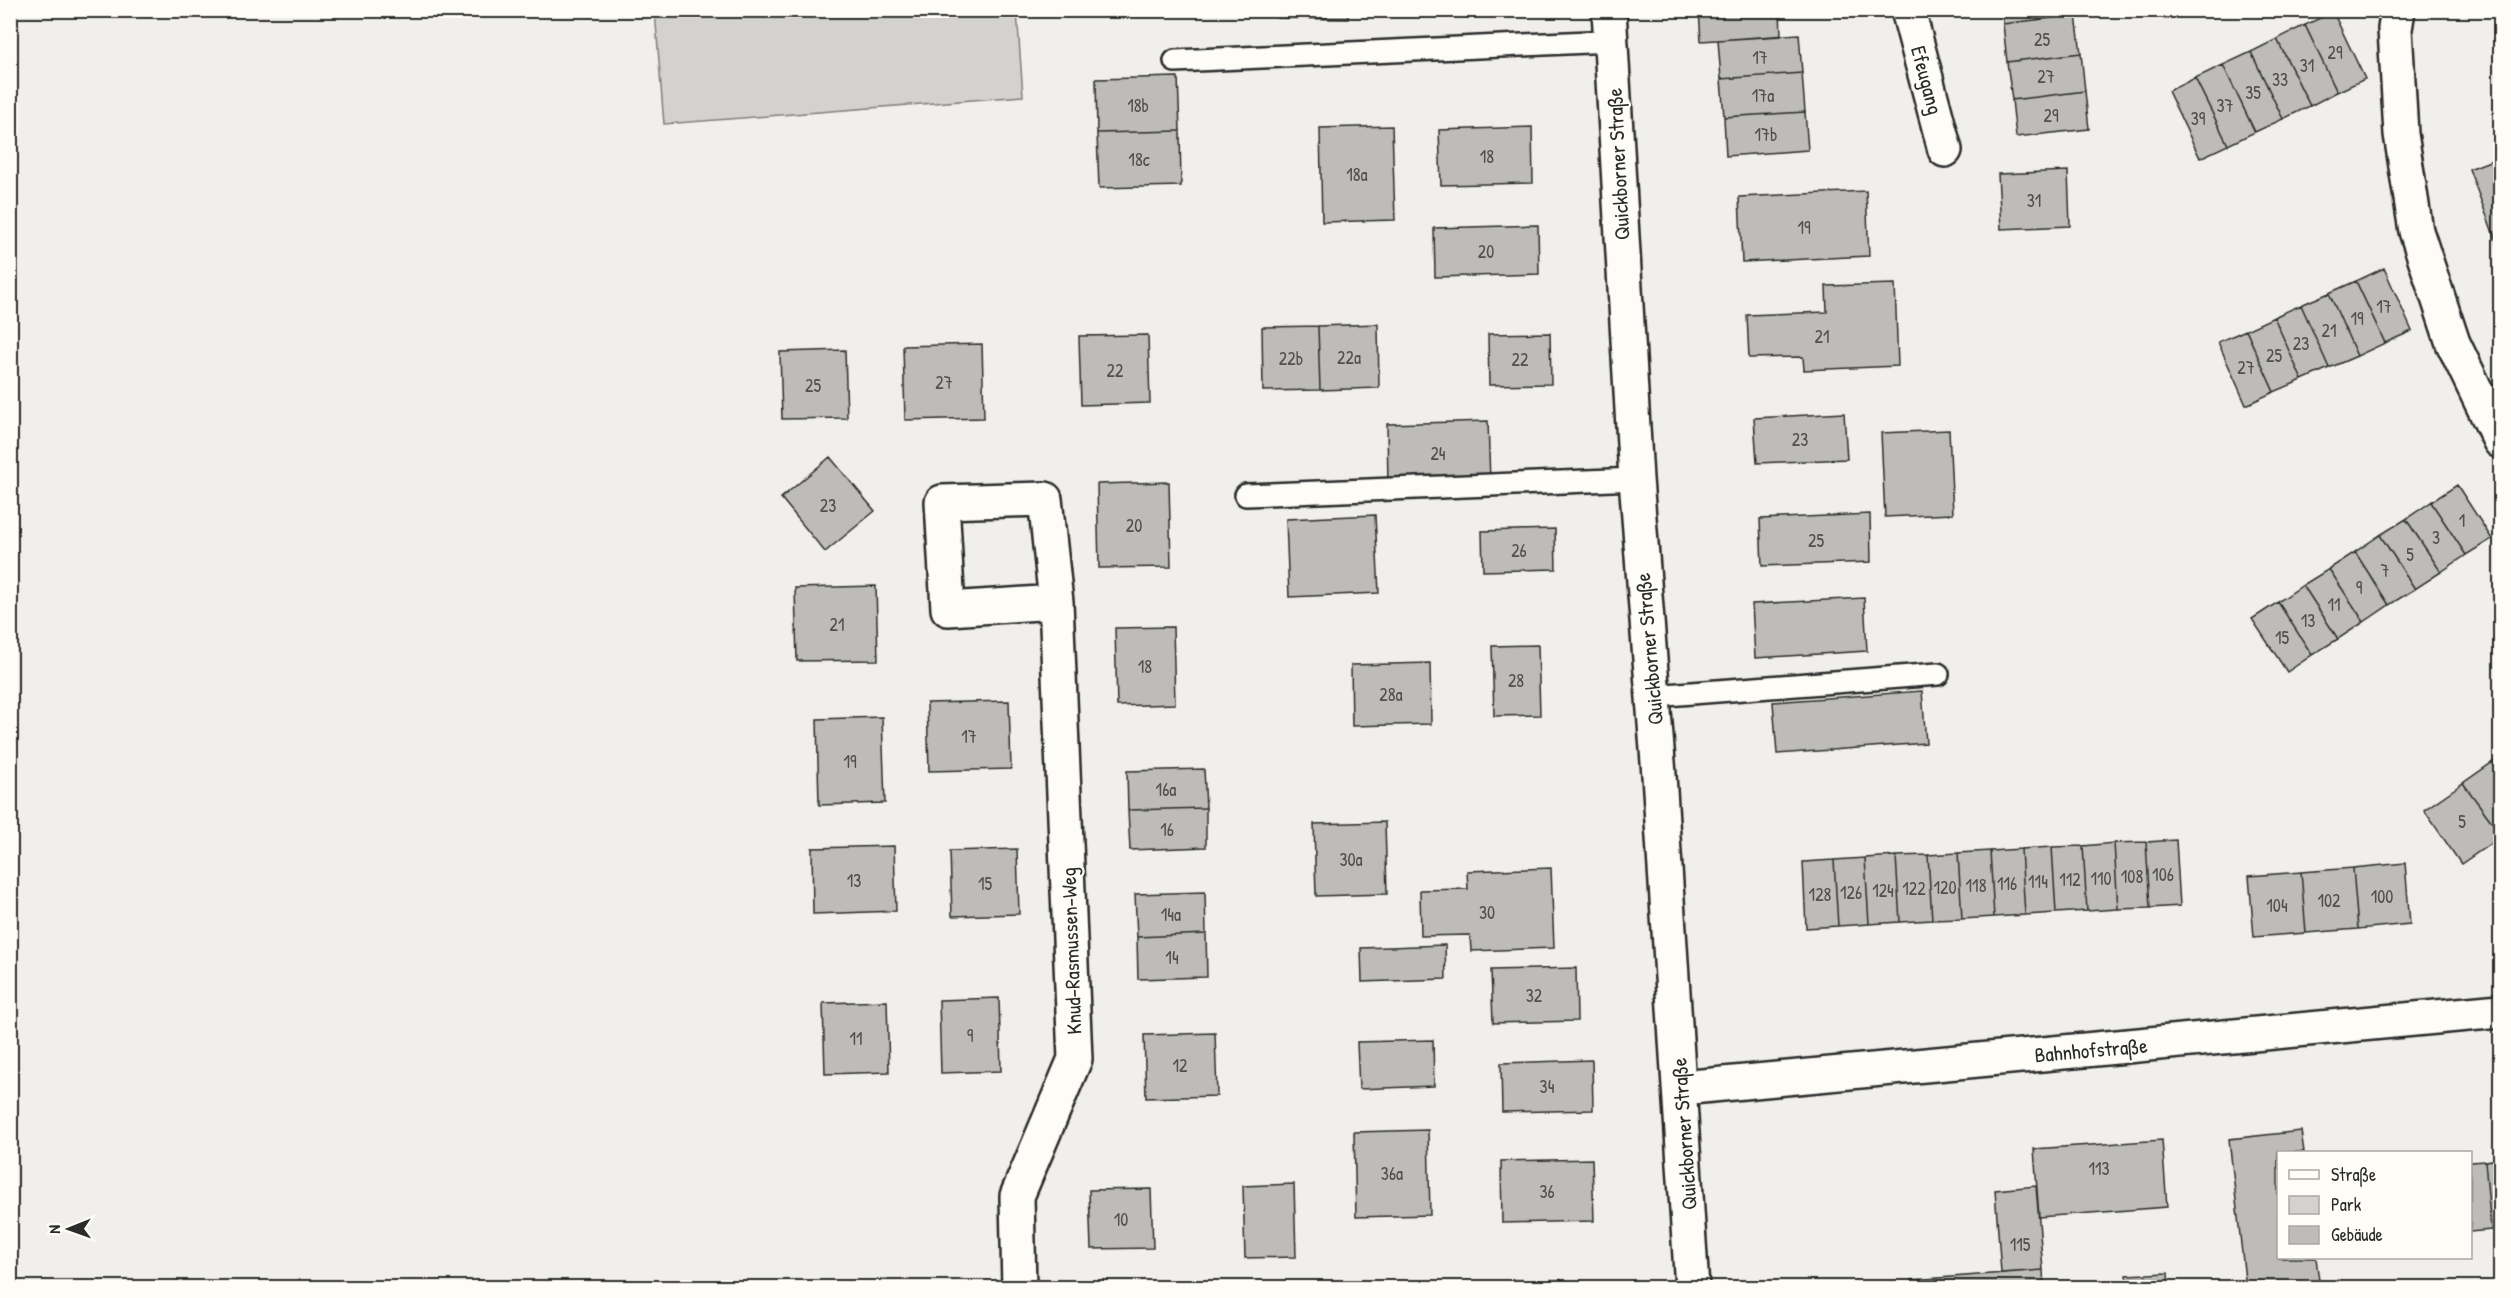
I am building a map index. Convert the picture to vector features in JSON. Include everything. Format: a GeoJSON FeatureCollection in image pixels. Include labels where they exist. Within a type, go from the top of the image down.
{"type":"FeatureCollection","features":[{"type":"Feature","properties":{"kind":"street","name":"Efeugang"},"geometry":{"type":"LineString","coordinates":[[1908,10],[1945,150]]}},
{"type":"Feature","properties":{"kind":"street"},"geometry":{"type":"LineString","coordinates":[[2398,10],[2394,29],[2401,134],[2416,231],[2453,343],[2500,441]]}},
{"type":"Feature","properties":{"kind":"street","name":"Quickborner Straße"},"geometry":{"type":"LineString","coordinates":[[1610,26],[1636,480],[1681,1088],[1692,1287]]}},
{"type":"Feature","properties":{"kind":"street","name":"Knud-Rasmussen-Weg"},"geometry":{"type":"LineString","coordinates":[[1019,1287],[1017,1196],[1075,1059],[1056,602],[1045,499],[942,502],[948,609],[1056,602]]}},
{"type":"Feature","properties":{"kind":"street","name":"Bahnhofstraße"},"geometry":{"type":"LineString","coordinates":[[1681,1088],[2500,1011]]}},
{"type":"Feature","properties":{"kind":"lane"},"geometry":{"type":"LineString","coordinates":[[1175,61],[1610,26]]}},
{"type":"Feature","properties":{"kind":"lane"},"geometry":{"type":"LineString","coordinates":[[1246,495],[1636,480]]}},
{"type":"Feature","properties":{"kind":"lane"},"geometry":{"type":"LineString","coordinates":[[1653,696],[1938,674]]}},
{"type":"Feature","properties":{"kind":"green space"},"geometry":{"type":"Polygon","coordinates":[[[655,11],[1017,11],[1023,96],[664,124],[655,11]]]}},
{"type":"Feature","properties":{"kind":"building"},"geometry":{"type":"Polygon","coordinates":[[[1278,10],[1348,10],[1348,19],[1278,18],[1278,10]]]}},
{"type":"Feature","properties":{"kind":"building"},"geometry":{"type":"Polygon","coordinates":[[[1699,10],[1780,10],[1781,36],[1701,41],[1699,10]]]}},
{"type":"Feature","properties":{"kind":"building"},"geometry":{"type":"Polygon","coordinates":[[[2002,10],[2076,10],[2076,15],[2003,24],[2002,10]]]}},
{"type":"Feature","properties":{"kind":"building"},"geometry":{"type":"Polygon","coordinates":[[[2333,12],[2365,79],[2337,92],[2305,25],[2333,12]]]}},
{"type":"Feature","properties":{"kind":"building"},"geometry":{"type":"Polygon","coordinates":[[[2076,15],[2081,53],[2007,62],[2003,24],[2076,15]]]}},
{"type":"Feature","properties":{"kind":"building"},"geometry":{"type":"Polygon","coordinates":[[[2305,25],[2337,92],[2310,106],[2277,39],[2305,25]]]}},
{"type":"Feature","properties":{"kind":"building"},"geometry":{"type":"Polygon","coordinates":[[[1799,34],[1802,73],[1721,79],[1718,40],[1799,34]]]}},
{"type":"Feature","properties":{"kind":"building"},"geometry":{"type":"Polygon","coordinates":[[[2277,39],[2310,106],[2283,119],[2251,52],[2277,39]]]}},
{"type":"Feature","properties":{"kind":"building"},"geometry":{"type":"Polygon","coordinates":[[[2251,52],[2283,119],[2255,132],[2223,65],[2251,52]]]}},
{"type":"Feature","properties":{"kind":"building"},"geometry":{"type":"Polygon","coordinates":[[[2081,53],[2085,91],[2012,100],[2007,62],[2081,53]]]}},
{"type":"Feature","properties":{"kind":"building"},"geometry":{"type":"Polygon","coordinates":[[[2223,65],[2255,132],[2228,145],[2195,78],[2223,65]]]}},
{"type":"Feature","properties":{"kind":"building"},"geometry":{"type":"Polygon","coordinates":[[[1802,73],[1805,112],[1724,117],[1721,79],[1802,73]]]}},
{"type":"Feature","properties":{"kind":"building"},"geometry":{"type":"Polygon","coordinates":[[[1178,77],[1180,131],[1097,133],[1096,79],[1178,77]]]}},
{"type":"Feature","properties":{"kind":"building"},"geometry":{"type":"Polygon","coordinates":[[[2195,78],[2228,145],[2200,158],[2168,91],[2195,78]]]}},
{"type":"Feature","properties":{"kind":"building"},"geometry":{"type":"Polygon","coordinates":[[[2085,91],[2089,129],[2016,137],[2012,100],[2085,91]]]}},
{"type":"Feature","properties":{"kind":"building"},"geometry":{"type":"Polygon","coordinates":[[[1805,112],[1808,150],[1726,156],[1724,117],[1805,112]]]}},
{"type":"Feature","properties":{"kind":"building"},"geometry":{"type":"Polygon","coordinates":[[[1392,126],[1395,220],[1322,222],[1320,128],[1392,126]]]}},
{"type":"Feature","properties":{"kind":"building"},"geometry":{"type":"Polygon","coordinates":[[[1532,127],[1533,183],[1441,185],[1439,130],[1532,127]]]}},
{"type":"Feature","properties":{"kind":"building"},"geometry":{"type":"Polygon","coordinates":[[[1180,131],[1181,186],[1099,188],[1097,133],[1180,131]]]}},
{"type":"Feature","properties":{"kind":"building"},"geometry":{"type":"Polygon","coordinates":[[[2500,157],[2500,245],[2498,246],[2469,169],[2500,157]]]}},
{"type":"Feature","properties":{"kind":"building"},"geometry":{"type":"Polygon","coordinates":[[[2068,171],[2070,226],[2001,229],[1998,174],[2068,171]]]}},
{"type":"Feature","properties":{"kind":"building"},"geometry":{"type":"Polygon","coordinates":[[[1866,191],[1869,256],[1742,262],[1739,197],[1866,191]]]}},
{"type":"Feature","properties":{"kind":"building"},"geometry":{"type":"Polygon","coordinates":[[[1538,225],[1539,274],[1435,277],[1434,228],[1538,225]]]}},
{"type":"Feature","properties":{"kind":"building"},"geometry":{"type":"Polygon","coordinates":[[[2384,268],[2412,331],[2385,343],[2356,281],[2384,268]]]}},
{"type":"Feature","properties":{"kind":"building"},"geometry":{"type":"Polygon","coordinates":[[[2356,281],[2385,343],[2357,356],[2329,293],[2356,281]]]}},
{"type":"Feature","properties":{"kind":"building"},"geometry":{"type":"Polygon","coordinates":[[[1895,284],[1898,366],[1804,370],[1803,357],[1749,358],[1747,315],[1827,312],[1826,286],[1895,284]]]}},
{"type":"Feature","properties":{"kind":"building"},"geometry":{"type":"Polygon","coordinates":[[[2329,293],[2357,356],[2329,368],[2301,305],[2329,293]]]}},
{"type":"Feature","properties":{"kind":"building"},"geometry":{"type":"Polygon","coordinates":[[[2301,305],[2329,368],[2302,380],[2274,317],[2301,305]]]}},
{"type":"Feature","properties":{"kind":"building"},"geometry":{"type":"Polygon","coordinates":[[[2274,317],[2302,380],[2274,392],[2246,330],[2274,317]]]}},
{"type":"Feature","properties":{"kind":"building"},"geometry":{"type":"Polygon","coordinates":[[[1378,324],[1379,388],[1320,390],[1318,326],[1378,324]]]}},
{"type":"Feature","properties":{"kind":"building"},"geometry":{"type":"Polygon","coordinates":[[[1318,326],[1320,390],[1263,391],[1262,327],[1318,326]]]}},
{"type":"Feature","properties":{"kind":"building"},"geometry":{"type":"Polygon","coordinates":[[[2246,330],[2274,392],[2246,405],[2218,342],[2246,330]]]}},
{"type":"Feature","properties":{"kind":"building"},"geometry":{"type":"Polygon","coordinates":[[[1550,333],[1551,384],[1489,385],[1488,334],[1550,333]]]}},
{"type":"Feature","properties":{"kind":"building"},"geometry":{"type":"Polygon","coordinates":[[[1148,335],[1150,403],[1081,405],[1079,336],[1148,335]]]}},
{"type":"Feature","properties":{"kind":"building"},"geometry":{"type":"Polygon","coordinates":[[[982,344],[984,418],[905,420],[903,346],[982,344]]]}},
{"type":"Feature","properties":{"kind":"building"},"geometry":{"type":"Polygon","coordinates":[[[845,350],[847,418],[782,419],[780,352],[845,350]]]}},
{"type":"Feature","properties":{"kind":"building"},"geometry":{"type":"Polygon","coordinates":[[[1844,413],[1847,459],[1757,463],[1754,418],[1844,413]]]}},
{"type":"Feature","properties":{"kind":"building"},"geometry":{"type":"Polygon","coordinates":[[[1488,421],[1490,482],[1388,485],[1387,424],[1488,421]]]}},
{"type":"Feature","properties":{"kind":"building"},"geometry":{"type":"Polygon","coordinates":[[[1949,430],[1953,514],[1885,517],[1881,433],[1949,430]]]}},
{"type":"Feature","properties":{"kind":"building"},"geometry":{"type":"Polygon","coordinates":[[[830,457],[875,511],[825,552],[781,498],[830,457]]]}},
{"type":"Feature","properties":{"kind":"building"},"geometry":{"type":"Polygon","coordinates":[[[1169,482],[1171,567],[1099,568],[1097,484],[1169,482]]]}},
{"type":"Feature","properties":{"kind":"building"},"geometry":{"type":"Polygon","coordinates":[[[2457,485],[2492,539],[2466,555],[2431,502],[2457,485]]]}},
{"type":"Feature","properties":{"kind":"building"},"geometry":{"type":"Polygon","coordinates":[[[2431,502],[2466,555],[2441,572],[2406,519],[2431,502]]]}},
{"type":"Feature","properties":{"kind":"building"},"geometry":{"type":"Polygon","coordinates":[[[1870,514],[1871,562],[1762,566],[1760,519],[1870,514]]]}},
{"type":"Feature","properties":{"kind":"building"},"geometry":{"type":"Polygon","coordinates":[[[1375,515],[1379,593],[1289,597],[1286,519],[1375,515]]]}},
{"type":"Feature","properties":{"kind":"building"},"geometry":{"type":"Polygon","coordinates":[[[2406,519],[2441,572],[2415,589],[2380,535],[2406,519]]]}},
{"type":"Feature","properties":{"kind":"building"},"geometry":{"type":"Polygon","coordinates":[[[1555,529],[1556,569],[1483,571],[1482,531],[1555,529]]]}},
{"type":"Feature","properties":{"kind":"building"},"geometry":{"type":"Polygon","coordinates":[[[2380,535],[2415,589],[2389,605],[2355,552],[2380,535]]]}},
{"type":"Feature","properties":{"kind":"building"},"geometry":{"type":"Polygon","coordinates":[[[2355,552],[2389,605],[2364,622],[2329,569],[2355,552]]]}},
{"type":"Feature","properties":{"kind":"building"},"geometry":{"type":"Polygon","coordinates":[[[2329,569],[2364,622],[2338,639],[2303,585],[2329,569]]]}},
{"type":"Feature","properties":{"kind":"building"},"geometry":{"type":"Polygon","coordinates":[[[2303,585],[2338,639],[2312,655],[2278,602],[2303,585]]]}},
{"type":"Feature","properties":{"kind":"building"},"geometry":{"type":"Polygon","coordinates":[[[876,586],[878,660],[797,661],[795,588],[876,586]]]}},
{"type":"Feature","properties":{"kind":"building"},"geometry":{"type":"Polygon","coordinates":[[[1864,598],[1867,651],[1755,658],[1752,604],[1864,598]]]}},
{"type":"Feature","properties":{"kind":"building"},"geometry":{"type":"Polygon","coordinates":[[[2278,602],[2312,655],[2287,672],[2252,619],[2278,602]]]}},
{"type":"Feature","properties":{"kind":"building"},"geometry":{"type":"Polygon","coordinates":[[[1173,627],[1175,704],[1117,706],[1115,628],[1173,627]]]}},
{"type":"Feature","properties":{"kind":"building"},"geometry":{"type":"Polygon","coordinates":[[[1538,645],[1540,715],[1494,716],[1492,646],[1538,645]]]}},
{"type":"Feature","properties":{"kind":"building"},"geometry":{"type":"Polygon","coordinates":[[[1430,663],[1431,724],[1352,726],[1351,665],[1430,663]]]}},
{"type":"Feature","properties":{"kind":"building"},"geometry":{"type":"Polygon","coordinates":[[[1922,691],[1926,743],[1777,754],[1773,702],[1922,691]]]}},
{"type":"Feature","properties":{"kind":"building"},"geometry":{"type":"Polygon","coordinates":[[[1009,701],[1011,769],[929,771],[927,703],[1009,701]]]}},
{"type":"Feature","properties":{"kind":"building"},"geometry":{"type":"Polygon","coordinates":[[[882,717],[885,803],[819,805],[817,719],[882,717]]]}},
{"type":"Feature","properties":{"kind":"building"},"geometry":{"type":"Polygon","coordinates":[[[2500,757],[2500,833],[2463,783],[2500,757]]]}},
{"type":"Feature","properties":{"kind":"building"},"geometry":{"type":"Polygon","coordinates":[[[1204,769],[1206,808],[1128,810],[1127,771],[1204,769]]]}},
{"type":"Feature","properties":{"kind":"building"},"geometry":{"type":"Polygon","coordinates":[[[2463,783],[2500,833],[2500,837],[2461,864],[2424,810],[2463,783]]]}},
{"type":"Feature","properties":{"kind":"building"},"geometry":{"type":"Polygon","coordinates":[[[1206,808],[1206,847],[1130,850],[1128,810],[1206,808]]]}},
{"type":"Feature","properties":{"kind":"building"},"geometry":{"type":"Polygon","coordinates":[[[1385,822],[1387,894],[1316,896],[1314,824],[1385,822]]]}},
{"type":"Feature","properties":{"kind":"building"},"geometry":{"type":"Polygon","coordinates":[[[2176,840],[2180,906],[2150,908],[2146,842],[2176,840]]]}},
{"type":"Feature","properties":{"kind":"building"},"geometry":{"type":"Polygon","coordinates":[[[2146,842],[2150,908],[2118,909],[2114,843],[2146,842]]]}},
{"type":"Feature","properties":{"kind":"building"},"geometry":{"type":"Polygon","coordinates":[[[2114,843],[2118,909],[2087,911],[2083,846],[2114,843]]]}},
{"type":"Feature","properties":{"kind":"building"},"geometry":{"type":"Polygon","coordinates":[[[894,846],[896,911],[813,914],[812,848],[894,846]]]}},
{"type":"Feature","properties":{"kind":"building"},"geometry":{"type":"Polygon","coordinates":[[[2083,846],[2087,911],[2056,913],[2052,847],[2083,846]]]}},
{"type":"Feature","properties":{"kind":"building"},"geometry":{"type":"Polygon","coordinates":[[[2052,847],[2056,913],[2025,915],[2021,849],[2052,847]]]}},
{"type":"Feature","properties":{"kind":"building"},"geometry":{"type":"Polygon","coordinates":[[[1017,849],[1019,914],[952,916],[950,851],[1017,849]]]}},
{"type":"Feature","properties":{"kind":"building"},"geometry":{"type":"Polygon","coordinates":[[[2021,849],[2025,915],[1994,917],[1990,851],[2021,849]]]}},
{"type":"Feature","properties":{"kind":"building"},"geometry":{"type":"Polygon","coordinates":[[[1990,851],[1994,917],[1962,919],[1958,853],[1990,851]]]}},
{"type":"Feature","properties":{"kind":"building"},"geometry":{"type":"Polygon","coordinates":[[[1958,853],[1962,919],[1932,920],[1928,855],[1958,853]]]}},
{"type":"Feature","properties":{"kind":"building"},"geometry":{"type":"Polygon","coordinates":[[[1928,855],[1932,920],[1900,922],[1896,856],[1928,855]]]}},
{"type":"Feature","properties":{"kind":"building"},"geometry":{"type":"Polygon","coordinates":[[[1896,856],[1900,922],[1869,924],[1865,858],[1896,856]]]}},
{"type":"Feature","properties":{"kind":"building"},"geometry":{"type":"Polygon","coordinates":[[[1865,858],[1869,924],[1838,926],[1834,860],[1865,858]]]}},
{"type":"Feature","properties":{"kind":"building"},"geometry":{"type":"Polygon","coordinates":[[[1834,860],[1838,926],[1806,928],[1803,862],[1834,860]]]}},
{"type":"Feature","properties":{"kind":"building"},"geometry":{"type":"Polygon","coordinates":[[[2405,863],[2410,924],[2358,929],[2353,868],[2405,863]]]}},
{"type":"Feature","properties":{"kind":"building"},"geometry":{"type":"Polygon","coordinates":[[[1551,868],[1554,948],[1471,951],[1470,935],[1421,936],[1420,890],[1468,889],[1467,871],[1551,868]]]}},
{"type":"Feature","properties":{"kind":"building"},"geometry":{"type":"Polygon","coordinates":[[[2353,868],[2358,929],[2306,933],[2301,872],[2353,868]]]}},
{"type":"Feature","properties":{"kind":"building"},"geometry":{"type":"Polygon","coordinates":[[[2301,872],[2306,933],[2254,937],[2249,876],[2301,872]]]}},
{"type":"Feature","properties":{"kind":"building"},"geometry":{"type":"Polygon","coordinates":[[[1205,892],[1206,934],[1137,937],[1135,894],[1205,892]]]}},
{"type":"Feature","properties":{"kind":"building"},"geometry":{"type":"Polygon","coordinates":[[[1206,934],[1207,977],[1138,979],[1137,937],[1206,934]]]}},
{"type":"Feature","properties":{"kind":"building"},"geometry":{"type":"Polygon","coordinates":[[[1445,945],[1446,979],[1362,982],[1361,948],[1445,945]]]}},
{"type":"Feature","properties":{"kind":"building"},"geometry":{"type":"Polygon","coordinates":[[[1576,968],[1577,1021],[1493,1023],[1491,970],[1576,968]]]}},
{"type":"Feature","properties":{"kind":"building"},"geometry":{"type":"Polygon","coordinates":[[[999,998],[1001,1071],[941,1073],[939,1000],[999,998]]]}},
{"type":"Feature","properties":{"kind":"building"},"geometry":{"type":"Polygon","coordinates":[[[887,1001],[889,1072],[825,1074],[823,1003],[887,1001]]]}},
{"type":"Feature","properties":{"kind":"building"},"geometry":{"type":"Polygon","coordinates":[[[1215,1033],[1217,1096],[1146,1098],[1144,1035],[1215,1033]]]}},
{"type":"Feature","properties":{"kind":"building"},"geometry":{"type":"Polygon","coordinates":[[[1433,1040],[1434,1086],[1359,1089],[1357,1042],[1433,1040]]]}},
{"type":"Feature","properties":{"kind":"building"},"geometry":{"type":"Polygon","coordinates":[[[1592,1060],[1593,1110],[1502,1112],[1501,1063],[1592,1060]]]}},
{"type":"Feature","properties":{"kind":"building"},"geometry":{"type":"Polygon","coordinates":[[[1428,1130],[1430,1215],[1356,1217],[1354,1132],[1428,1130]]]}},
{"type":"Feature","properties":{"kind":"building"},"geometry":{"type":"Polygon","coordinates":[[[2301,1131],[2304,1151],[2277,1151],[2277,1259],[2316,1259],[2320,1288],[2246,1288],[2229,1139],[2301,1131]]]}},
{"type":"Feature","properties":{"kind":"building"},"geometry":{"type":"Polygon","coordinates":[[[2162,1140],[2167,1207],[2039,1217],[2034,1149],[2162,1140]]]}},
{"type":"Feature","properties":{"kind":"building"},"geometry":{"type":"Polygon","coordinates":[[[1592,1159],[1594,1221],[1502,1223],[1501,1161],[1592,1159]]]}},
{"type":"Feature","properties":{"kind":"building"},"geometry":{"type":"Polygon","coordinates":[[[2500,1159],[2500,1230],[2491,1230],[2485,1161],[2500,1159]]]}},
{"type":"Feature","properties":{"kind":"building"},"geometry":{"type":"Polygon","coordinates":[[[2485,1161],[2491,1230],[2472,1232],[2472,1162],[2485,1161]]]}},
{"type":"Feature","properties":{"kind":"building"},"geometry":{"type":"Polygon","coordinates":[[[1294,1184],[1296,1257],[1245,1258],[1243,1186],[1294,1184]]]}},
{"type":"Feature","properties":{"kind":"building"},"geometry":{"type":"Polygon","coordinates":[[[2036,1186],[2043,1270],[2001,1273],[1995,1190],[2036,1186]]]}},
{"type":"Feature","properties":{"kind":"building"},"geometry":{"type":"Polygon","coordinates":[[[1151,1189],[1153,1248],[1091,1249],[1089,1190],[1151,1189]]]}},
{"type":"Feature","properties":{"kind":"building"},"geometry":{"type":"Polygon","coordinates":[[[2043,1270],[2044,1288],[1913,1288],[1912,1280],[2043,1270]]]}},
{"type":"Feature","properties":{"kind":"building"},"geometry":{"type":"Polygon","coordinates":[[[2168,1273],[2169,1288],[2128,1288],[2127,1275],[2168,1273]]]}},
{"type":"Feature","properties":{"kind":"building"},"geometry":{"type":"Polygon","coordinates":[[[1512,1280],[1561,1280],[1561,1288],[1512,1288],[1512,1280]]]}}]}
